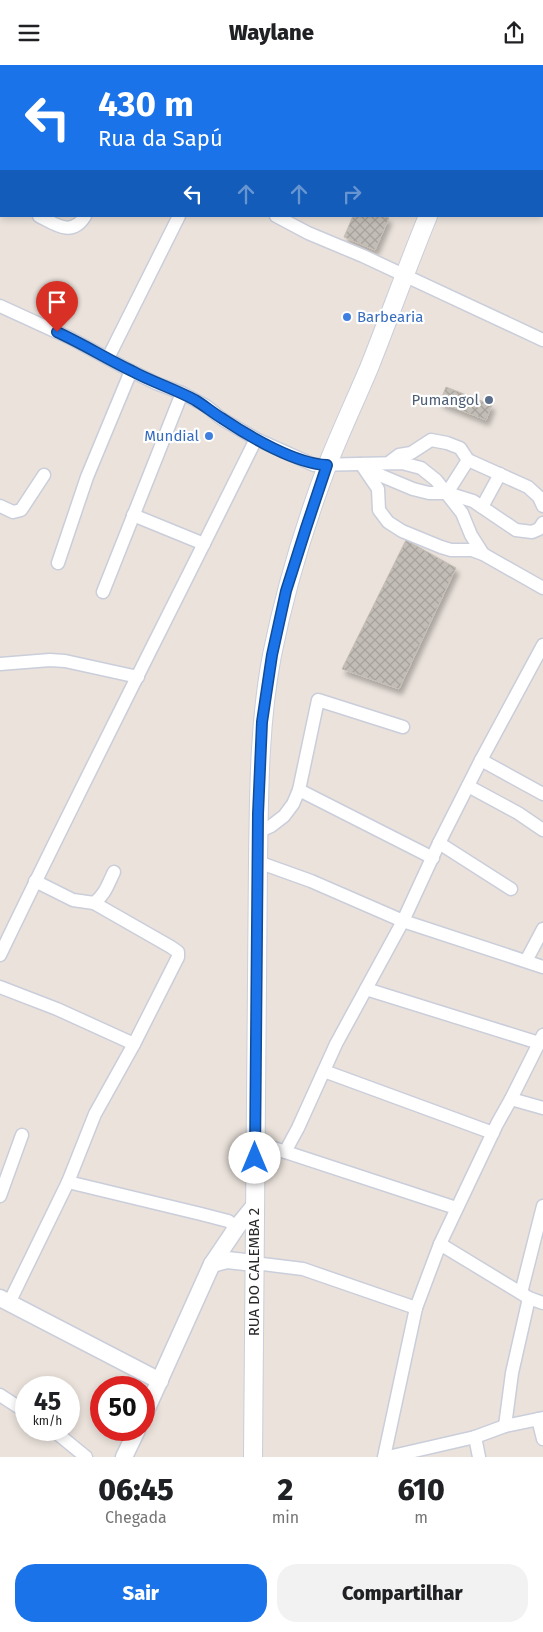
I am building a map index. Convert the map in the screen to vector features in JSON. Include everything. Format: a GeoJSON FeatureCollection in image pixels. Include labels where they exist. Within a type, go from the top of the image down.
{"type":"FeatureCollection","features":[{"type":"Feature","properties":{"kind":"main road","name":"RUA DO CALEMBA 2"},"geometry":{"type":"LineString","coordinates":[[253,1457],[258,832],[262,722],[272,655],[286,591],[306,528],[327,465],[372,361],[428,217]]}},
{"type":"Feature","properties":{"kind":"street"},"geometry":{"type":"LineString","coordinates":[[41,217],[62,228],[72,228],[80,224],[84,217]]}},
{"type":"Feature","properties":{"kind":"street"},"geometry":{"type":"LineString","coordinates":[[108,358],[178,217]]}},
{"type":"Feature","properties":{"kind":"street"},"geometry":{"type":"LineString","coordinates":[[278,217],[308,233],[404,275],[543,340]]}},
{"type":"Feature","properties":{"kind":"street"},"geometry":{"type":"LineString","coordinates":[[0,306],[70,338],[158,384],[182,393],[206,406],[222,419],[256,439],[314,465],[336,463],[361,464],[384,470],[430,493],[447,493],[473,501],[516,529],[538,535],[543,523]]}},
{"type":"Feature","properties":{"kind":"street"},"geometry":{"type":"LineString","coordinates":[[58,563],[87,477],[131,371]]}},
{"type":"Feature","properties":{"kind":"street"},"geometry":{"type":"LineString","coordinates":[[103,592],[182,393]]}},
{"type":"Feature","properties":{"kind":"street"},"geometry":{"type":"LineString","coordinates":[[0,955],[35,881],[256,439]]}},
{"type":"Feature","properties":{"kind":"street"},"geometry":{"type":"LineString","coordinates":[[542,500],[528,487],[468,460],[460,448],[447,443],[431,441],[411,453],[399,455],[384,470],[378,489],[379,510],[388,522],[402,531],[451,550],[472,550],[483,554],[543,588]]}},
{"type":"Feature","properties":{"kind":"street"},"geometry":{"type":"LineString","coordinates":[[447,493],[468,460]]}},
{"type":"Feature","properties":{"kind":"street"},"geometry":{"type":"LineString","coordinates":[[384,470],[402,463],[421,468],[436,480],[462,513],[471,535],[483,554]]}},
{"type":"Feature","properties":{"kind":"street"},"geometry":{"type":"LineString","coordinates":[[361,464],[378,489]]}},
{"type":"Feature","properties":{"kind":"street"},"geometry":{"type":"LineString","coordinates":[[482,507],[500,474]]}},
{"type":"Feature","properties":{"kind":"street"},"geometry":{"type":"LineString","coordinates":[[0,506],[13,512],[21,510],[44,475]]}},
{"type":"Feature","properties":{"kind":"street"},"geometry":{"type":"LineString","coordinates":[[133,515],[204,544]]}},
{"type":"Feature","properties":{"kind":"street"},"geometry":{"type":"LineString","coordinates":[[285,1152],[324,1071],[403,921],[439,843],[481,760],[543,645]]}},
{"type":"Feature","properties":{"kind":"street"},"geometry":{"type":"LineString","coordinates":[[0,664],[50,660],[65,661],[138,677]]}},
{"type":"Feature","properties":{"kind":"street"},"geometry":{"type":"LineString","coordinates":[[258,832],[271,826],[284,816],[293,804],[299,790],[318,699],[403,727]]}},
{"type":"Feature","properties":{"kind":"street"},"geometry":{"type":"LineString","coordinates":[[481,760],[543,794]]}},
{"type":"Feature","properties":{"kind":"street"},"geometry":{"type":"LineString","coordinates":[[468,786],[518,813],[543,830]]}},
{"type":"Feature","properties":{"kind":"street"},"geometry":{"type":"LineString","coordinates":[[299,790],[433,858]]}},
{"type":"Feature","properties":{"kind":"street"},"geometry":{"type":"LineString","coordinates":[[439,843],[511,889]]}},
{"type":"Feature","properties":{"kind":"street"},"geometry":{"type":"LineString","coordinates":[[258,862],[319,885],[403,921],[543,967]]}},
{"type":"Feature","properties":{"kind":"street"},"geometry":{"type":"LineString","coordinates":[[94,903],[104,893],[114,872]]}},
{"type":"Feature","properties":{"kind":"street"},"geometry":{"type":"LineString","coordinates":[[35,881],[73,900],[94,903],[178,952],[178,957],[134,1044],[95,1114],[68,1183],[5,1301],[160,1381]]}},
{"type":"Feature","properties":{"kind":"street"},"geometry":{"type":"LineString","coordinates":[[526,961],[543,929]]}},
{"type":"Feature","properties":{"kind":"street"},"geometry":{"type":"LineString","coordinates":[[0,987],[57,1009],[134,1044]]}},
{"type":"Feature","properties":{"kind":"street"},"geometry":{"type":"LineString","coordinates":[[366,989],[541,1039],[493,1133],[440,1244],[416,1308],[384,1457]]}},
{"type":"Feature","properties":{"kind":"street"},"geometry":{"type":"LineString","coordinates":[[324,1071],[493,1133]]}},
{"type":"Feature","properties":{"kind":"street"},"geometry":{"type":"LineString","coordinates":[[511,1099],[543,1108]]}},
{"type":"Feature","properties":{"kind":"street"},"geometry":{"type":"LineString","coordinates":[[0,1196],[5,1167],[22,1135]]}},
{"type":"Feature","properties":{"kind":"street"},"geometry":{"type":"LineString","coordinates":[[255,1142],[456,1209]]}},
{"type":"Feature","properties":{"kind":"street"},"geometry":{"type":"LineString","coordinates":[[68,1183],[207,1215],[228,1221],[237,1227]]}},
{"type":"Feature","properties":{"kind":"street"},"geometry":{"type":"LineString","coordinates":[[155,1392],[212,1264],[237,1227],[255,1205]]}},
{"type":"Feature","properties":{"kind":"street"},"geometry":{"type":"LineString","coordinates":[[505,1426],[525,1296],[543,1206]]}},
{"type":"Feature","properties":{"kind":"street"},"geometry":{"type":"LineString","coordinates":[[440,1244],[525,1296],[543,1303]]}},
{"type":"Feature","properties":{"kind":"street"},"geometry":{"type":"LineString","coordinates":[[212,1264],[234,1260],[304,1269],[416,1308]]}},
{"type":"Feature","properties":{"kind":"street"},"geometry":{"type":"LineString","coordinates":[[0,1395],[15,1405]]}},
{"type":"Feature","properties":{"kind":"street"},"geometry":{"type":"LineString","coordinates":[[388,1457],[407,1455],[475,1437],[505,1426],[540,1419],[543,1439]]}},
{"type":"Feature","properties":{"kind":"street"},"geometry":{"type":"LineString","coordinates":[[475,1437],[479,1457]]}},
{"type":"Feature","properties":{"kind":"street"},"geometry":{"type":"LineString","coordinates":[[66,1441],[86,1457]]}},
{"type":"Feature","properties":{"kind":"street"},"geometry":{"type":"LineString","coordinates":[[124,1457],[132,1441]]}},
{"type":"Feature","properties":{"kind":"building"},"geometry":{"type":"Polygon","coordinates":[[[353,217],[389,218],[375,250],[344,237],[353,217]]]}},
{"type":"Feature","properties":{"kind":"building"},"geometry":{"type":"Polygon","coordinates":[[[446,387],[492,405],[486,420],[440,402],[446,387]]]}},
{"type":"Feature","properties":{"kind":"building"},"geometry":{"type":"Polygon","coordinates":[[[406,540],[456,568],[399,689],[342,669],[406,540]]]}},
{"type":"Feature","properties":{"kind":"place","name":"Barbearia"},"geometry":{"type":"Point","coordinates":[347,317]}},
{"type":"Feature","properties":{"kind":"place","name":"Pumangol"},"geometry":{"type":"Point","coordinates":[489,400]}},
{"type":"Feature","properties":{"kind":"place","name":"Mundial"},"geometry":{"type":"Point","coordinates":[209,436]}},
{"type":"Feature","properties":{"kind":"route"},"geometry":{"type":"LineString","coordinates":[[57,332],[131,371],[182,393],[206,406],[222,419],[256,439],[314,465],[327,465],[286,591],[272,655],[262,722],[258,814],[255,1158]]}}]}
